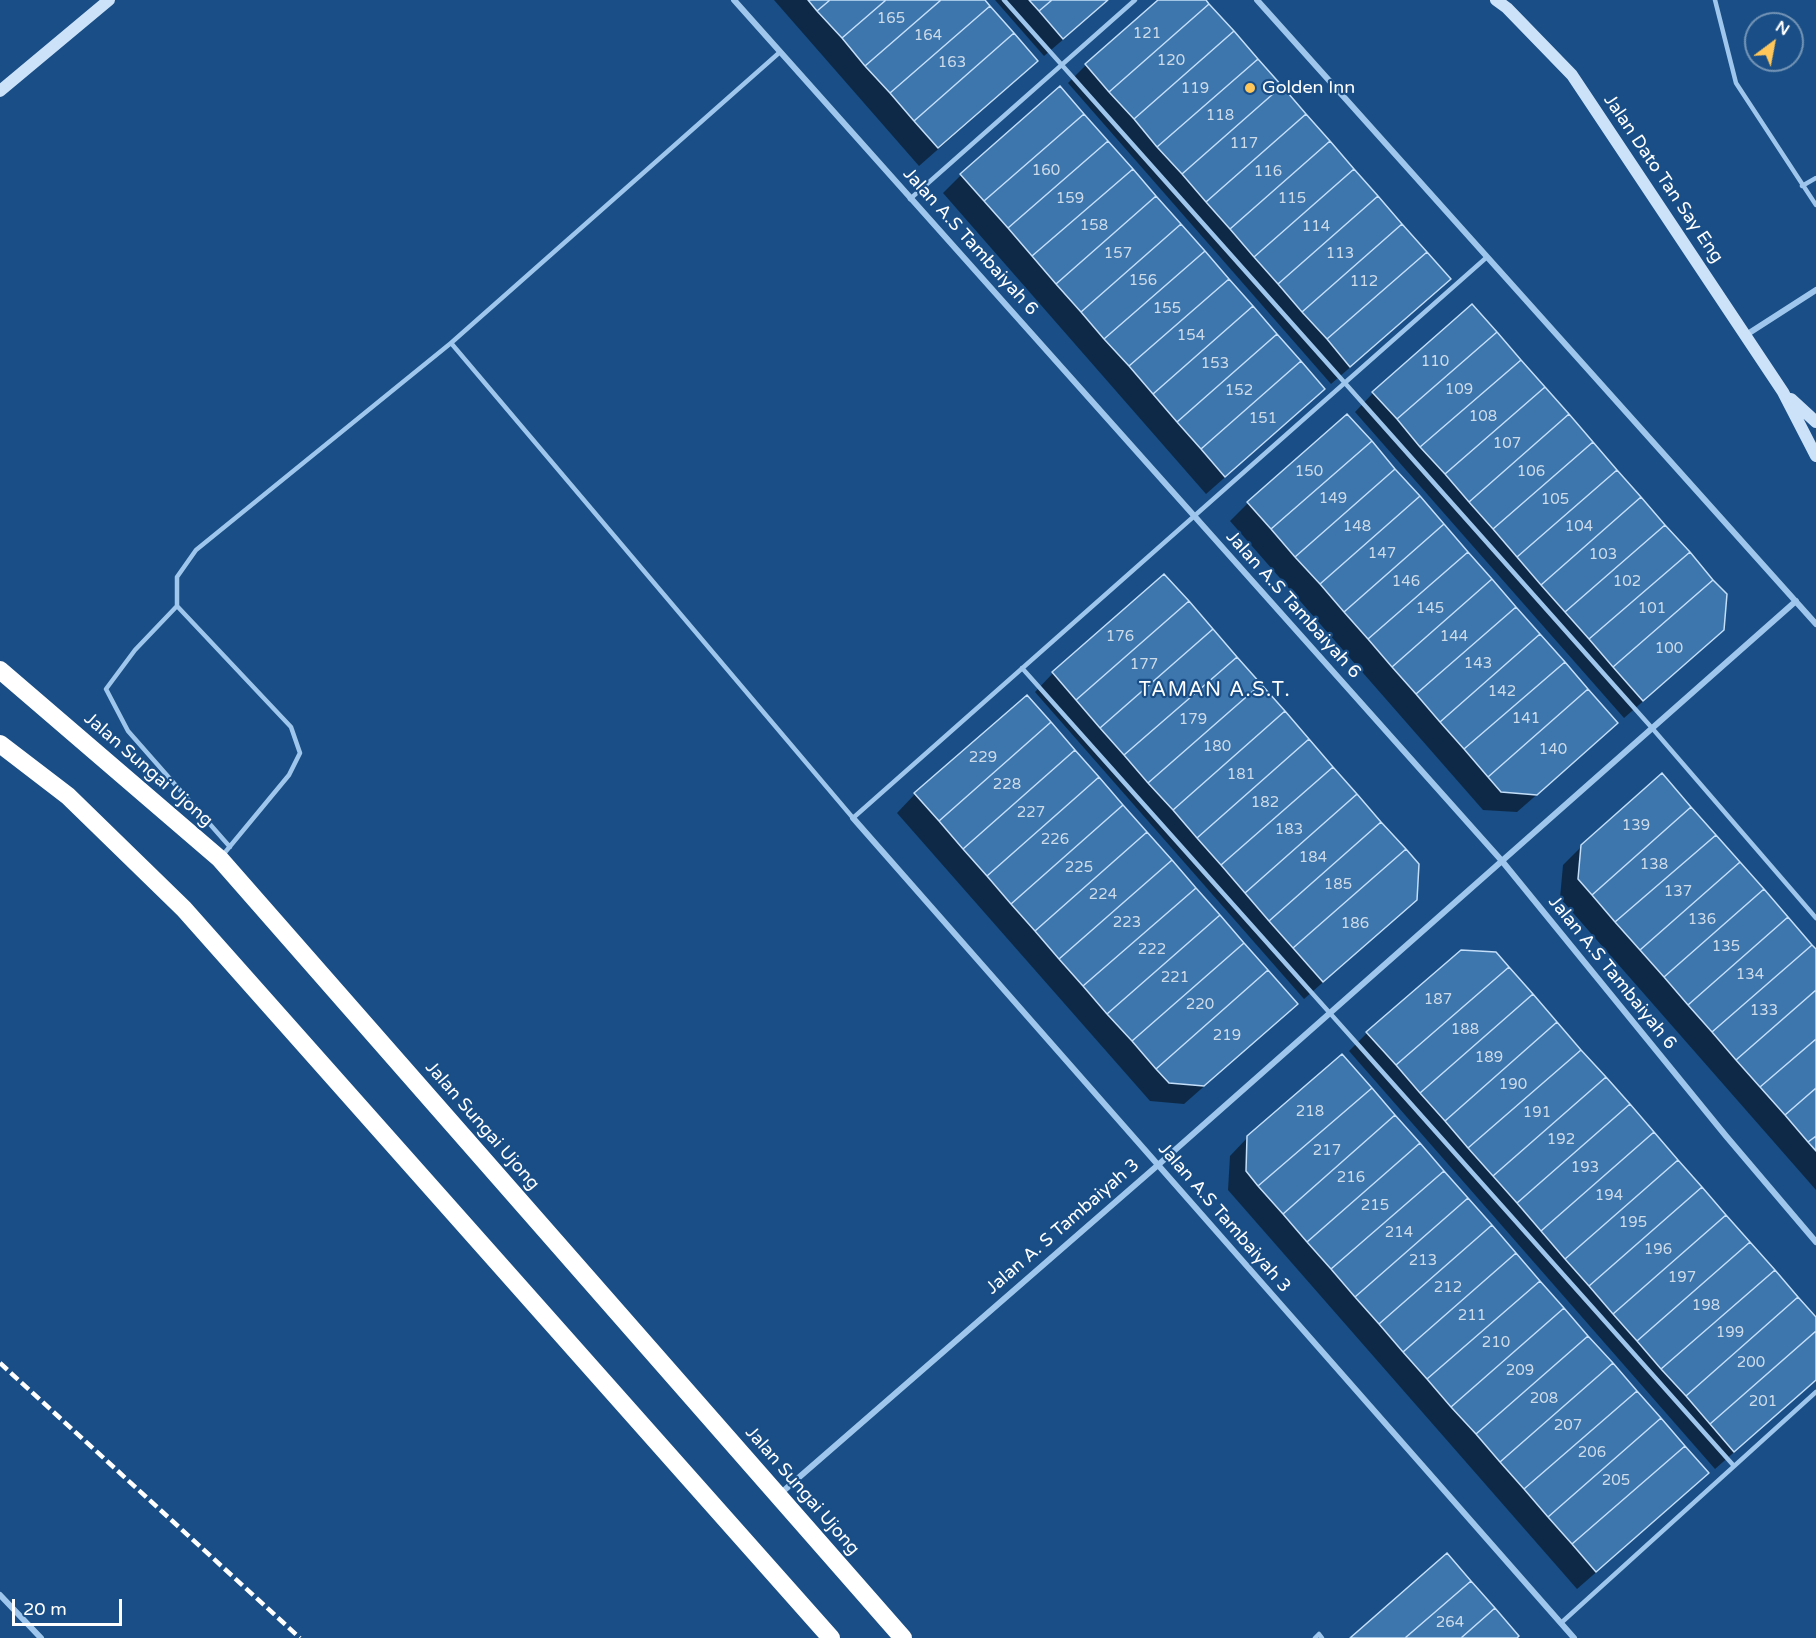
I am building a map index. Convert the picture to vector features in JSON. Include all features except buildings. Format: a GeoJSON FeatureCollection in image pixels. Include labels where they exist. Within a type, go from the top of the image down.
{"type":"FeatureCollection","features":[{"type":"Feature","properties":{"kind":"highway","name":"Jalan Sungai Ujong"},"geometry":{"type":"LineString","coordinates":[[0,670],[225,853],[903,1638]]}},
{"type":"Feature","properties":{"kind":"highway"},"geometry":{"type":"LineString","coordinates":[[0,744],[68,796],[184,909],[831,1638]]}},
{"type":"Feature","properties":{"kind":"street"},"geometry":{"type":"LineString","coordinates":[[0,91],[109,0]]}},
{"type":"Feature","properties":{"kind":"street","name":"Jalan A.S Tambaiyah 6"},"geometry":{"type":"LineString","coordinates":[[734,0],[1502,861],[1726,1136],[1816,1242]]}},
{"type":"Feature","properties":{"kind":"street"},"geometry":{"type":"LineString","coordinates":[[1257,0],[1816,624]]}},
{"type":"Feature","properties":{"kind":"street","name":"Jalan Dato Tan Say Eng"},"geometry":{"type":"LineString","coordinates":[[1496,0],[1507,8],[1572,75],[1746,334],[1783,392],[1816,456]]}},
{"type":"Feature","properties":{"kind":"street"},"geometry":{"type":"LineString","coordinates":[[1746,334],[1816,290]]}},
{"type":"Feature","properties":{"kind":"street","name":"Jalan Dato Tan Say Eng"},"geometry":{"type":"LineString","coordinates":[[1783,392],[1816,422]]}},
{"type":"Feature","properties":{"kind":"street","name":"Jalan A. S Tambaiyah 3"},"geometry":{"type":"LineString","coordinates":[[778,1496],[1158,1166],[1796,601]]}},
{"type":"Feature","properties":{"kind":"street","name":"Jalan A.S Tambaiyah 3"},"geometry":{"type":"LineString","coordinates":[[853,818],[1574,1638]]}},
{"type":"Feature","properties":{"kind":"street"},"geometry":{"type":"LineString","coordinates":[[0,1595],[41,1638]]}},
{"type":"Feature","properties":{"kind":"lane"},"geometry":{"type":"LineString","coordinates":[[1004,0],[1652,728],[1816,918]]}},
{"type":"Feature","properties":{"kind":"lane"},"geometry":{"type":"LineString","coordinates":[[910,199],[1135,0]]}},
{"type":"Feature","properties":{"kind":"lane"},"geometry":{"type":"LineString","coordinates":[[1715,0],[1736,83],[1816,205]]}},
{"type":"Feature","properties":{"kind":"lane"},"geometry":{"type":"LineString","coordinates":[[177,606],[135,650],[106,689],[128,732],[225,853],[289,775],[300,753],[291,727],[177,606],[177,577],[196,550],[452,343],[780,52]]}},
{"type":"Feature","properties":{"kind":"lane"},"geometry":{"type":"LineString","coordinates":[[1802,186],[1816,178]]}},
{"type":"Feature","properties":{"kind":"lane"},"geometry":{"type":"LineString","coordinates":[[452,343],[853,818],[1487,257]]}},
{"type":"Feature","properties":{"kind":"lane"},"geometry":{"type":"LineString","coordinates":[[1022,668],[1734,1466]]}},
{"type":"Feature","properties":{"kind":"lane"},"geometry":{"type":"LineString","coordinates":[[1561,1623],[1816,1392]]}},
{"type":"Feature","properties":{"kind":"lane"},"geometry":{"type":"LineString","coordinates":[[1315,1638],[1319,1634],[1322,1638]]}},
{"type":"Feature","properties":{"kind":"railway"},"geometry":{"type":"LineString","coordinates":[[0,1363],[300,1638]]}},
{"type":"Feature","properties":{"kind":"place","name":"Golden Inn"},"geometry":{"type":"Point","coordinates":[1250,88]}},
{"type":"Feature","properties":{"kind":"district","name":"TAMAN A.S.T."},"geometry":{"type":"Point","coordinates":[1215,691]}}]}
